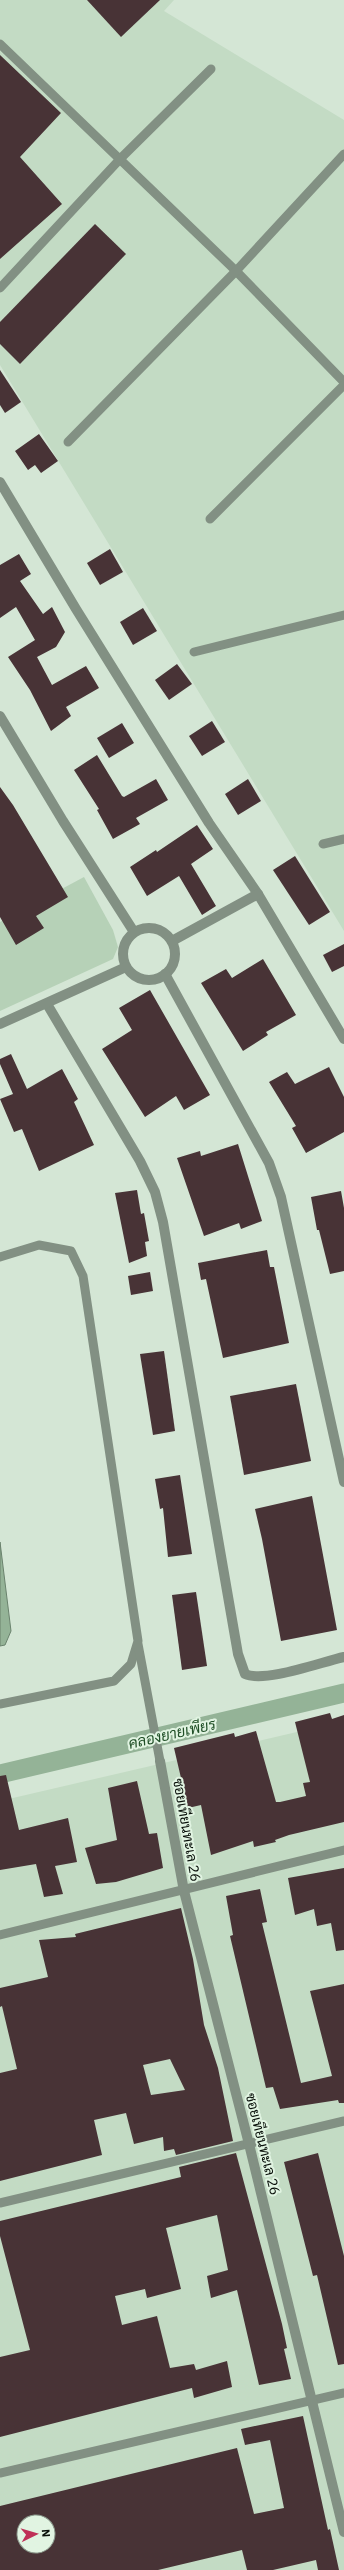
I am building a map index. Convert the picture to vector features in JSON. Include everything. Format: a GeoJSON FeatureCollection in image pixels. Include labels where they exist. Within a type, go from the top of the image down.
{"type":"FeatureCollection","features":[{"type":"Feature","properties":{"kind":"street"},"geometry":{"type":"LineString","coordinates":[[0,482],[76,609],[205,816],[258,894],[344,1039]]}},
{"type":"Feature","properties":{"kind":"street"},"geometry":{"type":"LineString","coordinates":[[0,716],[62,821],[134,932]]}},
{"type":"Feature","properties":{"kind":"street"},"geometry":{"type":"LineString","coordinates":[[172,941],[258,894]]}},
{"type":"Feature","properties":{"kind":"street"},"geometry":{"type":"LineString","coordinates":[[144,928],[155,928],[165,933],[172,941],[175,951],[174,962],[165,974],[149,980],[138,977],[126,966],[124,951],[127,940],[134,932],[144,928]]}},
{"type":"Feature","properties":{"kind":"street"},"geometry":{"type":"LineString","coordinates":[[0,1024],[47,1004],[126,966]]}},
{"type":"Feature","properties":{"kind":"street"},"geometry":{"type":"LineString","coordinates":[[165,974],[270,1163],[281,1197],[344,1482]]}},
{"type":"Feature","properties":{"kind":"street"},"geometry":{"type":"LineString","coordinates":[[47,1004],[140,1161],[155,1192],[163,1222],[242,1666],[245,1674],[252,1677],[266,1676],[344,1657]]}},
{"type":"Feature","properties":{"kind":"street","name":"ซอยเทียนทะเล 26"},"geometry":{"type":"LineString","coordinates":[[160,1761],[184,1891],[249,2144],[344,2532]]}},
{"type":"Feature","properties":{"kind":"lane"},"geometry":{"type":"LineString","coordinates":[[0,44],[121,158],[236,271],[344,382]]}},
{"type":"Feature","properties":{"kind":"lane"},"geometry":{"type":"LineString","coordinates":[[0,288],[121,158],[211,69]]}},
{"type":"Feature","properties":{"kind":"lane"},"geometry":{"type":"LineString","coordinates":[[68,442],[236,271],[344,154]]}},
{"type":"Feature","properties":{"kind":"lane"},"geometry":{"type":"LineString","coordinates":[[210,519],[344,385]]}},
{"type":"Feature","properties":{"kind":"lane"},"geometry":{"type":"LineString","coordinates":[[194,652],[344,615]]}},
{"type":"Feature","properties":{"kind":"lane"},"geometry":{"type":"LineString","coordinates":[[323,844],[344,839]]}},
{"type":"Feature","properties":{"kind":"lane"},"geometry":{"type":"LineString","coordinates":[[0,1257],[39,1245],[71,1251],[83,1276],[138,1641],[150,1714],[160,1761]]}},
{"type":"Feature","properties":{"kind":"lane"},"geometry":{"type":"LineString","coordinates":[[0,1704],[114,1681],[131,1664],[138,1641]]}},
{"type":"Feature","properties":{"kind":"lane"},"geometry":{"type":"LineString","coordinates":[[0,1935],[184,1891],[344,1850]]}},
{"type":"Feature","properties":{"kind":"lane"},"geometry":{"type":"LineString","coordinates":[[0,2203],[344,2121]]}},
{"type":"Feature","properties":{"kind":"lane"},"geometry":{"type":"LineString","coordinates":[[0,2473],[344,2393]]}},
{"type":"Feature","properties":{"kind":"shaded area"},"geometry":{"type":"Polygon","coordinates":[[[0,0],[174,0],[164,11],[344,120],[344,931],[0,365],[0,0]]]}},
{"type":"Feature","properties":{"kind":"shaded area"},"geometry":{"type":"Polygon","coordinates":[[[84,877],[113,930],[118,947],[113,959],[0,1011],[0,922],[84,877]]]}},
{"type":"Feature","properties":{"kind":"shaded area"},"geometry":{"type":"Polygon","coordinates":[[[0,1542],[11,1631],[5,1645],[0,1646],[0,1542]]]}},
{"type":"Feature","properties":{"kind":"shaded area"},"geometry":{"type":"Polygon","coordinates":[[[344,1721],[344,2570],[0,2570],[0,1801],[344,1721]]]}},
{"type":"Feature","properties":{"kind":"building"},"geometry":{"type":"Polygon","coordinates":[[[87,0],[160,0],[121,37],[87,0]]]}},
{"type":"Feature","properties":{"kind":"building"},"geometry":{"type":"Polygon","coordinates":[[[0,55],[61,113],[20,157],[62,204],[0,259],[0,55]]]}},
{"type":"Feature","properties":{"kind":"building"},"geometry":{"type":"Polygon","coordinates":[[[95,224],[126,254],[20,364],[0,344],[0,322],[95,224]]]}},
{"type":"Feature","properties":{"kind":"building"},"geometry":{"type":"Polygon","coordinates":[[[0,370],[21,402],[5,413],[0,405],[0,370]]]}},
{"type":"Feature","properties":{"kind":"building"},"geometry":{"type":"Polygon","coordinates":[[[39,434],[58,461],[41,473],[35,465],[28,470],[15,451],[39,434]]]}},
{"type":"Feature","properties":{"kind":"building"},"geometry":{"type":"Polygon","coordinates":[[[110,549],[123,572],[100,585],[87,563],[110,549]]]}},
{"type":"Feature","properties":{"kind":"building"},"geometry":{"type":"Polygon","coordinates":[[[19,554],[31,574],[20,581],[43,614],[52,607],[65,632],[56,647],[37,657],[52,685],[86,666],[99,688],[66,707],[71,716],[51,731],[30,690],[8,657],[35,640],[16,607],[0,618],[0,565],[19,554]]]}},
{"type":"Feature","properties":{"kind":"building"},"geometry":{"type":"Polygon","coordinates":[[[143,608],[157,631],[133,645],[120,622],[143,608]]]}},
{"type":"Feature","properties":{"kind":"building"},"geometry":{"type":"Polygon","coordinates":[[[177,664],[192,684],[169,700],[155,680],[177,664]]]}},
{"type":"Feature","properties":{"kind":"building"},"geometry":{"type":"Polygon","coordinates":[[[212,721],[225,742],[202,756],[189,736],[212,721]]]}},
{"type":"Feature","properties":{"kind":"building"},"geometry":{"type":"Polygon","coordinates":[[[122,723],[134,743],[109,758],[97,738],[122,723]]]}},
{"type":"Feature","properties":{"kind":"building"},"geometry":{"type":"Polygon","coordinates":[[[97,755],[122,796],[124,797],[156,779],[168,800],[136,818],[140,824],[113,839],[97,810],[99,809],[74,770],[97,755]]]}},
{"type":"Feature","properties":{"kind":"building"},"geometry":{"type":"Polygon","coordinates":[[[248,779],[261,801],[238,815],[225,794],[248,779]]]}},
{"type":"Feature","properties":{"kind":"building"},"geometry":{"type":"Polygon","coordinates":[[[0,787],[13,805],[68,897],[36,916],[44,928],[16,945],[0,917],[0,787]]]}},
{"type":"Feature","properties":{"kind":"building"},"geometry":{"type":"Polygon","coordinates":[[[197,825],[213,849],[191,864],[216,906],[202,915],[179,876],[147,896],[130,867],[156,850],[157,852],[197,825]]]}},
{"type":"Feature","properties":{"kind":"building"},"geometry":{"type":"Polygon","coordinates":[[[295,856],[330,912],[309,925],[273,870],[295,856]]]}},
{"type":"Feature","properties":{"kind":"building"},"geometry":{"type":"Polygon","coordinates":[[[344,944],[344,966],[332,972],[323,955],[344,944]]]}},
{"type":"Feature","properties":{"kind":"building"},"geometry":{"type":"Polygon","coordinates":[[[263,959],[296,1015],[266,1032],[268,1035],[243,1051],[201,983],[226,969],[232,978],[263,959]]]}},
{"type":"Feature","properties":{"kind":"building"},"geometry":{"type":"Polygon","coordinates":[[[150,990],[210,1095],[184,1110],[176,1096],[145,1117],[102,1049],[132,1030],[119,1008],[150,990]]]}},
{"type":"Feature","properties":{"kind":"building"},"geometry":{"type":"Polygon","coordinates":[[[11,1054],[27,1089],[62,1069],[78,1099],[74,1102],[94,1145],[39,1171],[22,1129],[14,1132],[0,1099],[13,1094],[0,1064],[0,1059],[11,1054]]]}},
{"type":"Feature","properties":{"kind":"building"},"geometry":{"type":"Polygon","coordinates":[[[329,1067],[344,1097],[344,1132],[306,1153],[292,1128],[296,1126],[269,1082],[287,1072],[295,1084],[329,1067]]]}},
{"type":"Feature","properties":{"kind":"building"},"geometry":{"type":"Polygon","coordinates":[[[238,1144],[262,1221],[241,1229],[239,1223],[204,1236],[177,1158],[200,1151],[201,1156],[238,1144]]]}},
{"type":"Feature","properties":{"kind":"building"},"geometry":{"type":"Polygon","coordinates":[[[137,1190],[141,1214],[144,1213],[149,1241],[145,1242],[147,1256],[129,1263],[115,1193],[137,1190]]]}},
{"type":"Feature","properties":{"kind":"building"},"geometry":{"type":"Polygon","coordinates":[[[341,1191],[344,1208],[344,1271],[330,1274],[319,1230],[317,1230],[311,1197],[341,1191]]]}},
{"type":"Feature","properties":{"kind":"building"},"geometry":{"type":"Polygon","coordinates":[[[267,1250],[270,1267],[274,1267],[289,1343],[223,1358],[206,1279],[201,1280],[198,1263],[267,1250]]]}},
{"type":"Feature","properties":{"kind":"building"},"geometry":{"type":"Polygon","coordinates":[[[150,1272],[153,1291],[131,1295],[128,1276],[150,1272]]]}},
{"type":"Feature","properties":{"kind":"building"},"geometry":{"type":"Polygon","coordinates":[[[164,1351],[175,1431],[153,1435],[140,1354],[164,1351]]]}},
{"type":"Feature","properties":{"kind":"building"},"geometry":{"type":"Polygon","coordinates":[[[296,1384],[311,1461],[244,1475],[230,1396],[296,1384]]]}},
{"type":"Feature","properties":{"kind":"building"},"geometry":{"type":"Polygon","coordinates":[[[180,1475],[192,1554],[168,1557],[163,1508],[160,1509],[155,1479],[180,1475]]]}},
{"type":"Feature","properties":{"kind":"building"},"geometry":{"type":"Polygon","coordinates":[[[312,1496],[337,1630],[281,1641],[255,1509],[312,1496]]]}},
{"type":"Feature","properties":{"kind":"building"},"geometry":{"type":"Polygon","coordinates":[[[196,1592],[207,1666],[182,1670],[172,1595],[196,1592]]]}},
{"type":"Feature","properties":{"kind":"building"},"geometry":{"type":"Polygon","coordinates":[[[330,1713],[332,1719],[344,1715],[344,1822],[289,1835],[275,1840],[276,1842],[254,1847],[253,1841],[211,1855],[201,1805],[188,1808],[174,1748],[234,1733],[235,1737],[256,1731],[276,1802],[280,1802],[306,1796],[303,1783],[310,1782],[295,1722],[330,1713]]]}},
{"type":"Feature","properties":{"kind":"building"},"geometry":{"type":"Polygon","coordinates":[[[6,1775],[19,1830],[68,1818],[77,1862],[55,1866],[63,1894],[44,1897],[36,1864],[0,1870],[0,1776],[6,1775]]]}},
{"type":"Feature","properties":{"kind":"building"},"geometry":{"type":"Polygon","coordinates":[[[137,1781],[149,1834],[157,1833],[163,1868],[116,1882],[96,1884],[85,1848],[117,1840],[108,1788],[137,1781]]]}},
{"type":"Feature","properties":{"kind":"building"},"geometry":{"type":"Polygon","coordinates":[[[344,1868],[344,1950],[336,1951],[331,1923],[317,1926],[314,1909],[295,1915],[288,1878],[344,1868]]]}},
{"type":"Feature","properties":{"kind":"building"},"geometry":{"type":"Polygon","coordinates":[[[260,1889],[267,1922],[262,1923],[301,2083],[332,2076],[310,1991],[344,1984],[344,2103],[339,2103],[338,2100],[280,2109],[273,2087],[266,2088],[230,1936],[233,1935],[226,1896],[260,1889]]]}},
{"type":"Feature","properties":{"kind":"building"},"geometry":{"type":"Polygon","coordinates":[[[181,1908],[193,1959],[204,2025],[218,2068],[233,2141],[176,2155],[174,2149],[164,2151],[163,2137],[134,2144],[126,2113],[94,2120],[102,2155],[0,2181],[0,2073],[17,2069],[2,2006],[0,2007],[0,1988],[48,1977],[39,1940],[76,1937],[75,1934],[181,1908]],[[170,2059],[143,2065],[151,2095],[185,2090],[170,2059]]]}},
{"type":"Feature","properties":{"kind":"building"},"geometry":{"type":"Polygon","coordinates":[[[236,2153],[282,2324],[287,2348],[284,2349],[291,2379],[259,2385],[237,2290],[211,2298],[207,2276],[228,2270],[217,2215],[166,2228],[181,2289],[147,2298],[145,2289],[115,2296],[122,2325],[157,2316],[170,2368],[194,2364],[196,2370],[227,2361],[232,2387],[194,2398],[192,2388],[0,2437],[0,2357],[30,2350],[0,2236],[0,2221],[181,2177],[179,2167],[236,2153]]]}},
{"type":"Feature","properties":{"kind":"building"},"geometry":{"type":"Polygon","coordinates":[[[318,2153],[344,2256],[344,2364],[338,2365],[317,2275],[313,2276],[284,2162],[318,2153]]]}},
{"type":"Feature","properties":{"kind":"building"},"geometry":{"type":"Polygon","coordinates":[[[303,2416],[328,2530],[330,2529],[339,2570],[318,2570],[316,2560],[273,2570],[247,2570],[242,2550],[158,2570],[0,2570],[0,2506],[237,2448],[254,2514],[284,2508],[270,2440],[245,2445],[241,2429],[303,2416]]]}},
{"type":"Feature","properties":{"kind":"waterway","name":"คลองยายเพียร"},"geometry":{"type":"LineString","coordinates":[[0,1774],[344,1693]]}}]}
